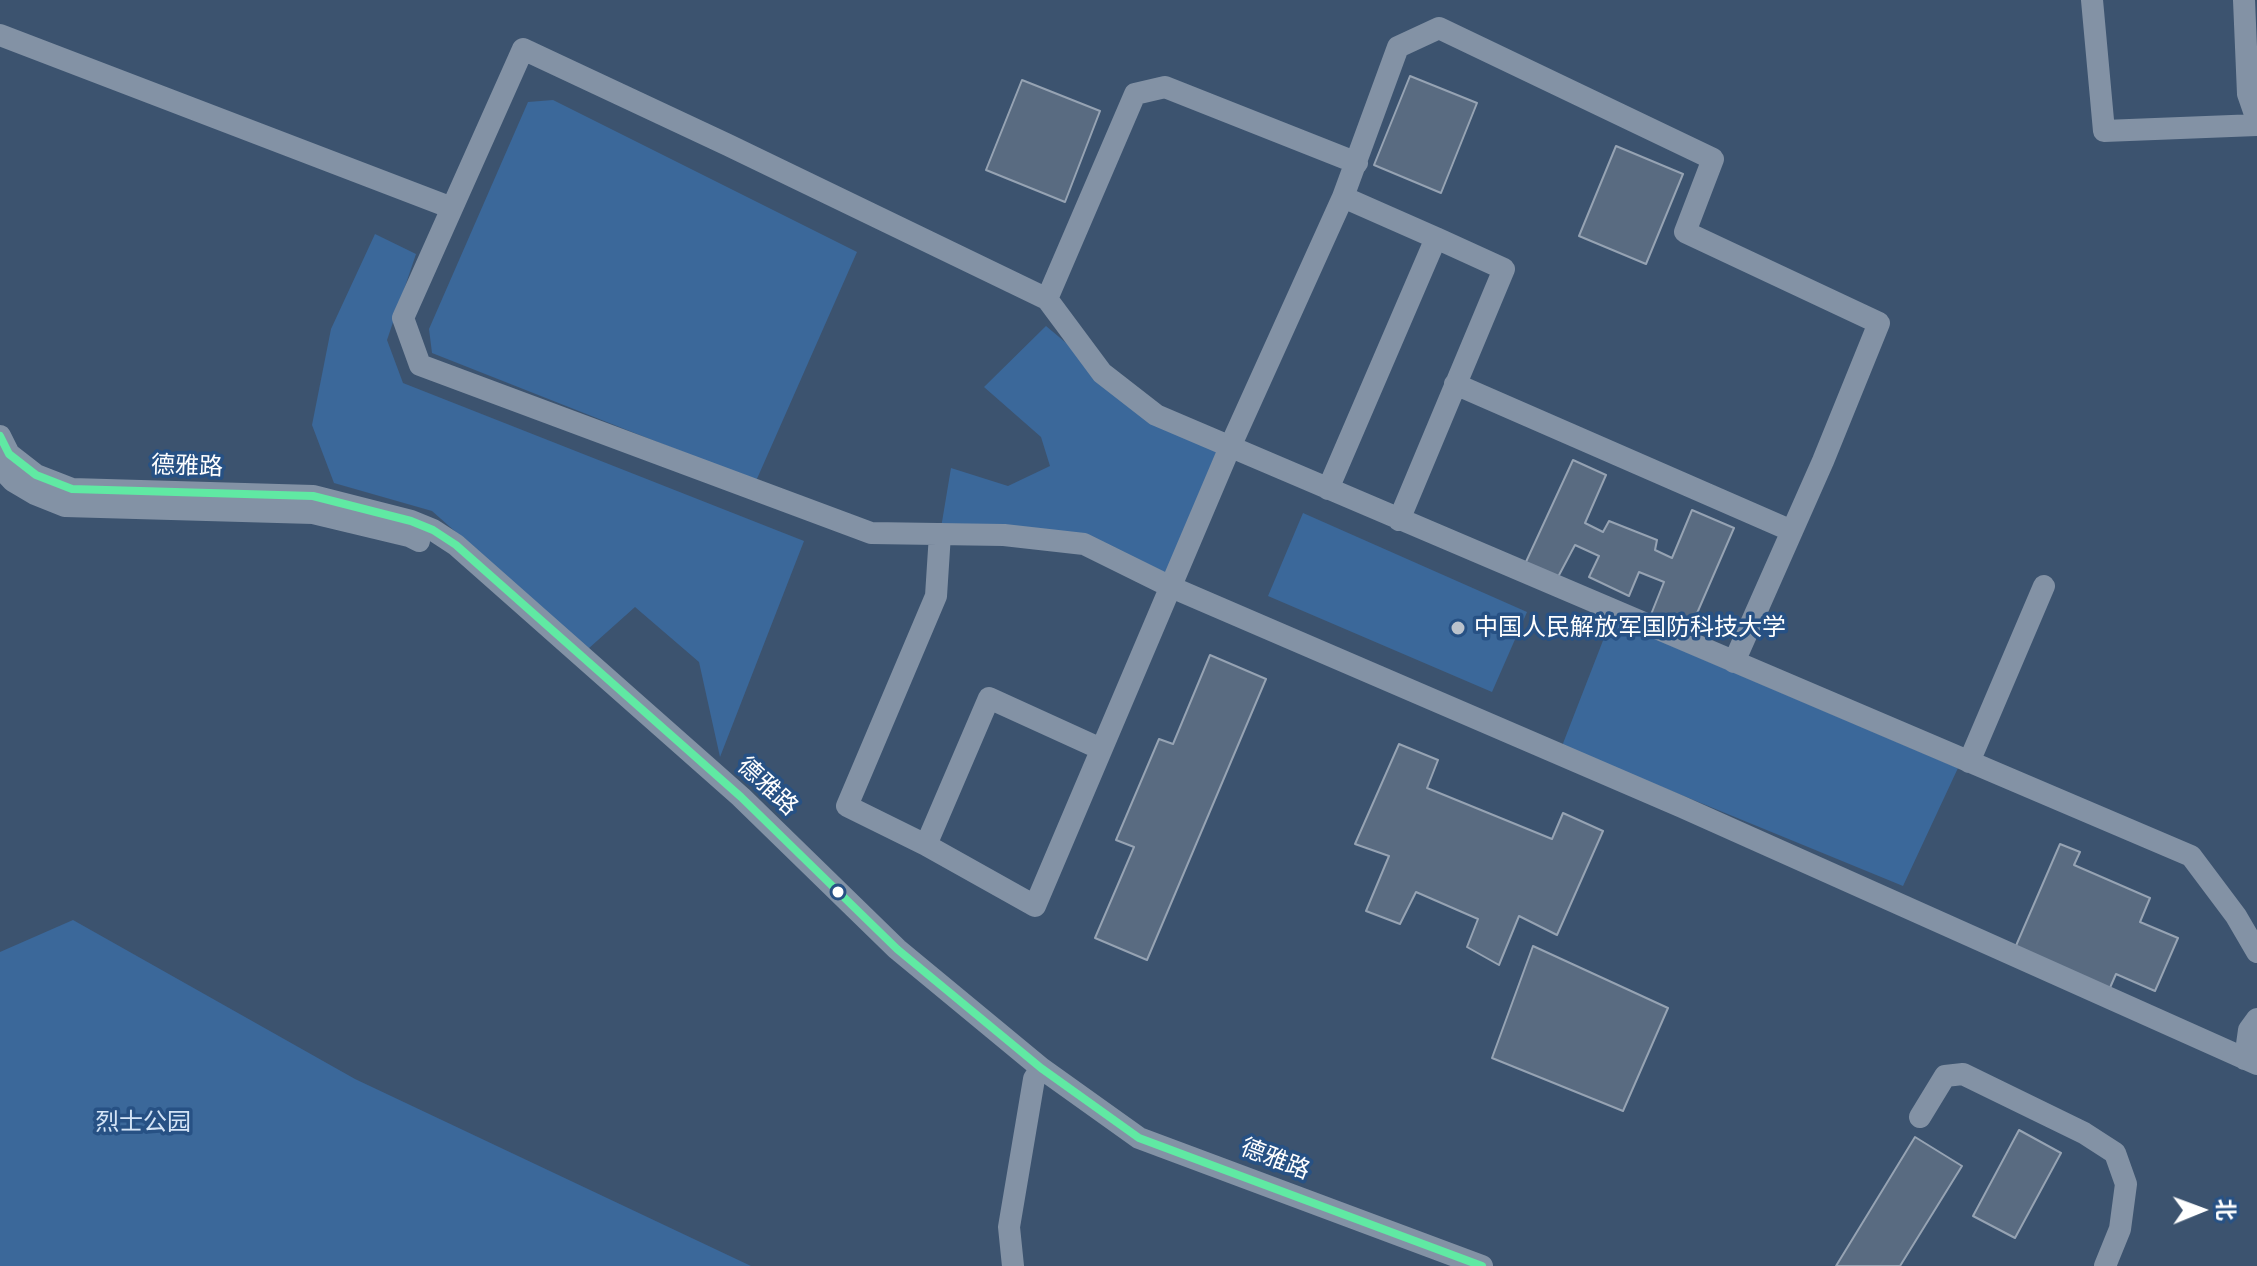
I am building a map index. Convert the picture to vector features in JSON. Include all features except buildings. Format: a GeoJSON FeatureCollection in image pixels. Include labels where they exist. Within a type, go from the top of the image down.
{"type":"FeatureCollection","features":[{"type":"Feature","properties":{"kind":"street"},"geometry":{"type":"LineString","coordinates":[[2092,0],[2104,131],[2257,123],[2248,94],[2244,0]]}},
{"type":"Feature","properties":{"kind":"street"},"geometry":{"type":"LineString","coordinates":[[940,534],[936,596],[847,806],[926,845],[1035,906],[1230,447],[1343,197],[1398,47],[1439,28],[1713,159],[1685,232],[1879,323],[1734,662]]}},
{"type":"Feature","properties":{"kind":"street"},"geometry":{"type":"LineString","coordinates":[[0,35],[452,208]]}},
{"type":"Feature","properties":{"kind":"street"},"geometry":{"type":"LineString","coordinates":[[2257,952],[2236,916],[2191,856],[1156,415],[1102,373],[1047,299],[523,49],[403,318],[420,365],[871,533],[1004,535],[1084,544],[1171,587],[1656,795],[2251,1062],[2249,1030],[2257,1019]]}},
{"type":"Feature","properties":{"kind":"street"},"geometry":{"type":"LineString","coordinates":[[1047,299],[1135,94],[1165,87],[1357,163]]}},
{"type":"Feature","properties":{"kind":"street"},"geometry":{"type":"LineString","coordinates":[[1343,197],[1504,269],[1399,520]]}},
{"type":"Feature","properties":{"kind":"street"},"geometry":{"type":"LineString","coordinates":[[1328,489],[1436,238]]}},
{"type":"Feature","properties":{"kind":"street"},"geometry":{"type":"LineString","coordinates":[[1455,384],[1792,531]]}},
{"type":"Feature","properties":{"kind":"street","name":"德雅路"},"geometry":{"type":"LineString","coordinates":[[0,436],[9,454],[36,475],[72,489],[313,496],[411,521],[433,530],[456,545],[741,797],[897,949],[1037,1074],[1139,1138],[1482,1266]]}},
{"type":"Feature","properties":{"kind":"street","name":"德雅路"},"geometry":{"type":"LineString","coordinates":[[0,467],[13,481],[65,506],[313,513],[409,536],[445,554],[731,807],[891,959],[1132,1146],[1451,1266]]}},
{"type":"Feature","properties":{"kind":"street"},"geometry":{"type":"LineString","coordinates":[[1969,762],[2044,586]]}},
{"type":"Feature","properties":{"kind":"street"},"geometry":{"type":"LineString","coordinates":[[926,845],[989,698],[1101,749]]}},
{"type":"Feature","properties":{"kind":"street"},"geometry":{"type":"LineString","coordinates":[[1013,1266],[1009,1227],[1037,1074]]}},
{"type":"Feature","properties":{"kind":"street"},"geometry":{"type":"LineString","coordinates":[[1920,1117],[1945,1076],[1963,1074],[2084,1133],[2115,1153],[2126,1184],[2120,1229],[2105,1266]]}},
{"type":"Feature","properties":{"kind":"green space"},"geometry":{"type":"Polygon","coordinates":[[[553,100],[857,252],[756,481],[432,353],[429,329],[528,102],[553,100]]]}},
{"type":"Feature","properties":{"kind":"green space"},"geometry":{"type":"Polygon","coordinates":[[[375,234],[416,254],[387,340],[403,383],[804,541],[720,757],[699,662],[635,607],[588,649],[432,511],[334,483],[312,425],[331,329],[375,234]]]}},
{"type":"Feature","properties":{"kind":"green space"},"geometry":{"type":"Polygon","coordinates":[[[1046,326],[1102,373],[1230,447],[1171,587],[1084,544],[940,534],[951,468],[1008,486],[1050,466],[1041,437],[984,387],[1046,326]]]}},
{"type":"Feature","properties":{"kind":"green space"},"geometry":{"type":"Polygon","coordinates":[[[1303,513],[1527,612],[1492,692],[1268,596],[1303,513]]]}},
{"type":"Feature","properties":{"kind":"green space"},"geometry":{"type":"Polygon","coordinates":[[[1611,620],[1958,768],[1903,886],[1562,746],[1611,620]]]}},
{"type":"Feature","properties":{"kind":"green space","name":"烈士公园"},"geometry":{"type":"Polygon","coordinates":[[[73,920],[355,1079],[751,1266],[0,1266],[0,952],[73,920]]]}},
{"type":"Feature","properties":{"kind":"transit line"},"geometry":{"type":"LineString","coordinates":[[0,436],[9,454],[36,475],[72,489],[313,496],[411,521],[433,530],[456,545],[741,797],[897,949],[1041,1068],[1139,1138],[1482,1266]]}},
{"type":"Feature","properties":{"kind":"place","name":"中国人民解放军国防科技大学"},"geometry":{"type":"Point","coordinates":[1458,628]}}]}
